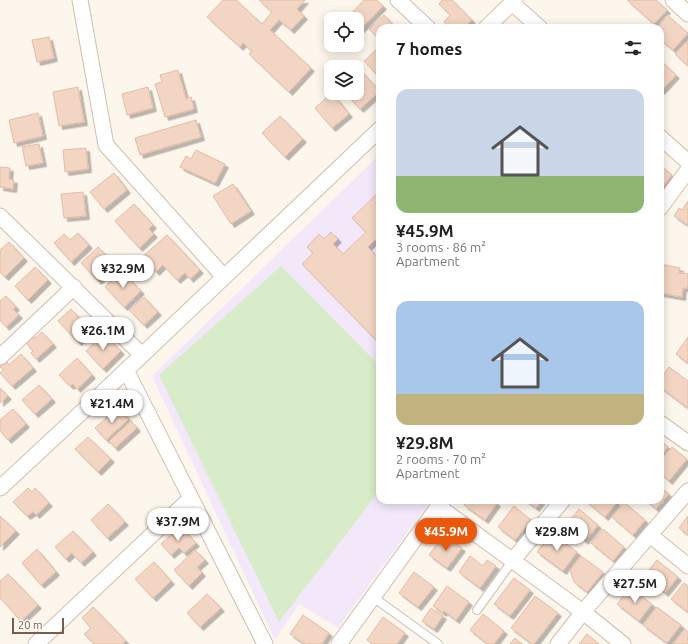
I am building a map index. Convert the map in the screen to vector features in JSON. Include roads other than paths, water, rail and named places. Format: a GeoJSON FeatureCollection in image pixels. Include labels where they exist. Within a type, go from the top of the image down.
{"type":"FeatureCollection","features":[{"type":"Feature","properties":{"kind":"street"},"geometry":{"type":"LineString","coordinates":[[80,0],[106,145],[224,278]]}},
{"type":"Feature","properties":{"kind":"street"},"geometry":{"type":"LineString","coordinates":[[398,0],[424,24]]}},
{"type":"Feature","properties":{"kind":"street"},"geometry":{"type":"LineString","coordinates":[[673,0],[688,14]]}},
{"type":"Feature","properties":{"kind":"street"},"geometry":{"type":"LineString","coordinates":[[490,24],[514,1],[536,24]]}},
{"type":"Feature","properties":{"kind":"street"},"geometry":{"type":"LineString","coordinates":[[0,488],[376,133]]}},
{"type":"Feature","properties":{"kind":"street"},"geometry":{"type":"LineString","coordinates":[[664,140],[688,162]]}},
{"type":"Feature","properties":{"kind":"street"},"geometry":{"type":"LineString","coordinates":[[664,203],[688,170]]}},
{"type":"Feature","properties":{"kind":"street"},"geometry":{"type":"LineString","coordinates":[[3,224],[74,287],[142,355]]}},
{"type":"Feature","properties":{"kind":"street"},"geometry":{"type":"LineString","coordinates":[[0,357],[74,287]]}},
{"type":"Feature","properties":{"kind":"street"},"geometry":{"type":"LineString","coordinates":[[126,370],[191,498],[261,642]]}},
{"type":"Feature","properties":{"kind":"street"},"geometry":{"type":"LineString","coordinates":[[664,426],[688,443]]}},
{"type":"Feature","properties":{"kind":"street"},"geometry":{"type":"LineString","coordinates":[[558,644],[583,612],[688,491]]}},
{"type":"Feature","properties":{"kind":"street"},"geometry":{"type":"LineString","coordinates":[[36,644],[191,498]]}},
{"type":"Feature","properties":{"kind":"street"},"geometry":{"type":"LineString","coordinates":[[339,644],[440,504]]}},
{"type":"Feature","properties":{"kind":"street"},"geometry":{"type":"LineString","coordinates":[[442,504],[623,644]]}},
{"type":"Feature","properties":{"kind":"street"},"geometry":{"type":"LineString","coordinates":[[513,560],[560,504]]}},
{"type":"Feature","properties":{"kind":"street"},"geometry":{"type":"LineString","coordinates":[[650,534],[688,566]]}},
{"type":"Feature","properties":{"kind":"lane"},"geometry":{"type":"LineString","coordinates":[[477,610],[513,560]]}},
{"type":"Feature","properties":{"kind":"lane"},"geometry":{"type":"LineString","coordinates":[[373,598],[438,644]]}}]}
